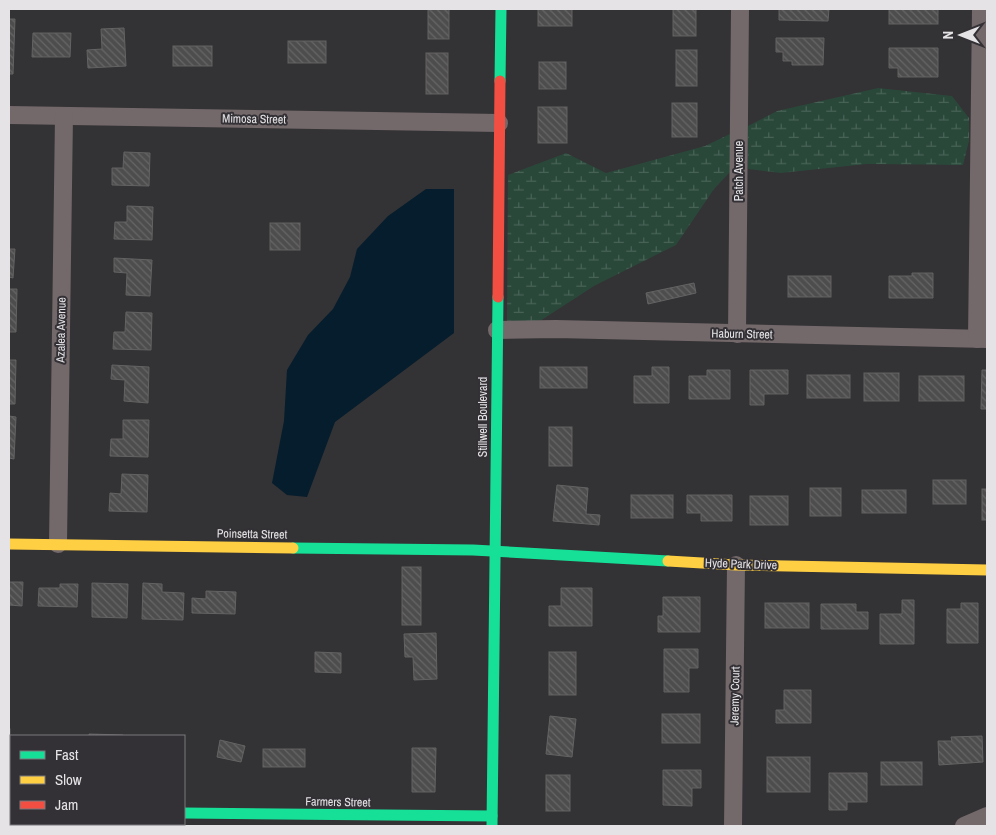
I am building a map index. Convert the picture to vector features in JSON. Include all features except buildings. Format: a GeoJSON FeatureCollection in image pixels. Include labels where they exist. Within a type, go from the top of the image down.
{"type":"FeatureCollection","features":[{"type":"Feature","properties":{"kind":"street","name":"Stillwell Boulevard"},"geometry":{"type":"LineString","coordinates":[[492,821],[501,9]]}},
{"type":"Feature","properties":{"kind":"street","name":"Patch Avenue"},"geometry":{"type":"LineString","coordinates":[[738,334],[740,9]]}},
{"type":"Feature","properties":{"kind":"street"},"geometry":{"type":"LineString","coordinates":[[980,9],[982,339]]}},
{"type":"Feature","properties":{"kind":"street","name":"Mimosa Street"},"geometry":{"type":"LineString","coordinates":[[9,115],[499,123]]}},
{"type":"Feature","properties":{"kind":"street","name":"Azalea Avenue"},"geometry":{"type":"LineString","coordinates":[[58,544],[64,116]]}},
{"type":"Feature","properties":{"kind":"street","name":"Haburn Street"},"geometry":{"type":"LineString","coordinates":[[497,330],[564,329],[982,339]]}},
{"type":"Feature","properties":{"kind":"street","name":"Poinsetta Street"},"geometry":{"type":"LineString","coordinates":[[9,544],[496,552]]}},
{"type":"Feature","properties":{"kind":"street","name":"Hyde Park Drive"},"geometry":{"type":"LineString","coordinates":[[496,552],[736,565],[987,570]]}},
{"type":"Feature","properties":{"kind":"street","name":"Jeremy Court"},"geometry":{"type":"LineString","coordinates":[[733,826],[736,565]]}},
{"type":"Feature","properties":{"kind":"street","name":"Farmers Street"},"geometry":{"type":"LineString","coordinates":[[185,813],[492,821]]}},
{"type":"Feature","properties":{"kind":"street"},"geometry":{"type":"LineString","coordinates":[[964,826],[987,816]]}},
{"type":"Feature","properties":{"kind":"green space"},"geometry":{"type":"Polygon","coordinates":[[[878,88],[952,96],[969,118],[969,141],[963,165],[867,164],[781,173],[748,169],[748,126],[777,111],[878,88]]]}},
{"type":"Feature","properties":{"kind":"green space"},"geometry":{"type":"Polygon","coordinates":[[[730,134],[730,172],[714,189],[676,245],[594,286],[540,321],[507,322],[508,175],[566,153],[606,173],[705,146],[730,134]]]}},
{"type":"Feature","properties":{"kind":"water"},"geometry":{"type":"Polygon","coordinates":[[[426,189],[454,189],[454,333],[335,422],[307,497],[287,495],[272,483],[284,421],[287,370],[308,335],[333,309],[350,277],[357,249],[388,216],[426,189]]]}},
{"type":"Feature","properties":{"kind":"traffic: fast"},"geometry":{"type":"LineString","coordinates":[[500,81],[501,9]]}},
{"type":"Feature","properties":{"kind":"traffic: fast"},"geometry":{"type":"LineString","coordinates":[[492,826],[498,297]]}},
{"type":"Feature","properties":{"kind":"traffic: fast"},"geometry":{"type":"LineString","coordinates":[[293,548],[473,550],[668,561]]}},
{"type":"Feature","properties":{"kind":"traffic: fast"},"geometry":{"type":"LineString","coordinates":[[185,813],[492,816]]}},
{"type":"Feature","properties":{"kind":"traffic: slow"},"geometry":{"type":"LineString","coordinates":[[9,544],[293,548]]}},
{"type":"Feature","properties":{"kind":"traffic: slow"},"geometry":{"type":"LineString","coordinates":[[668,561],[736,565],[987,570]]}},
{"type":"Feature","properties":{"kind":"traffic: jam"},"geometry":{"type":"LineString","coordinates":[[498,297],[500,81]]}}]}
